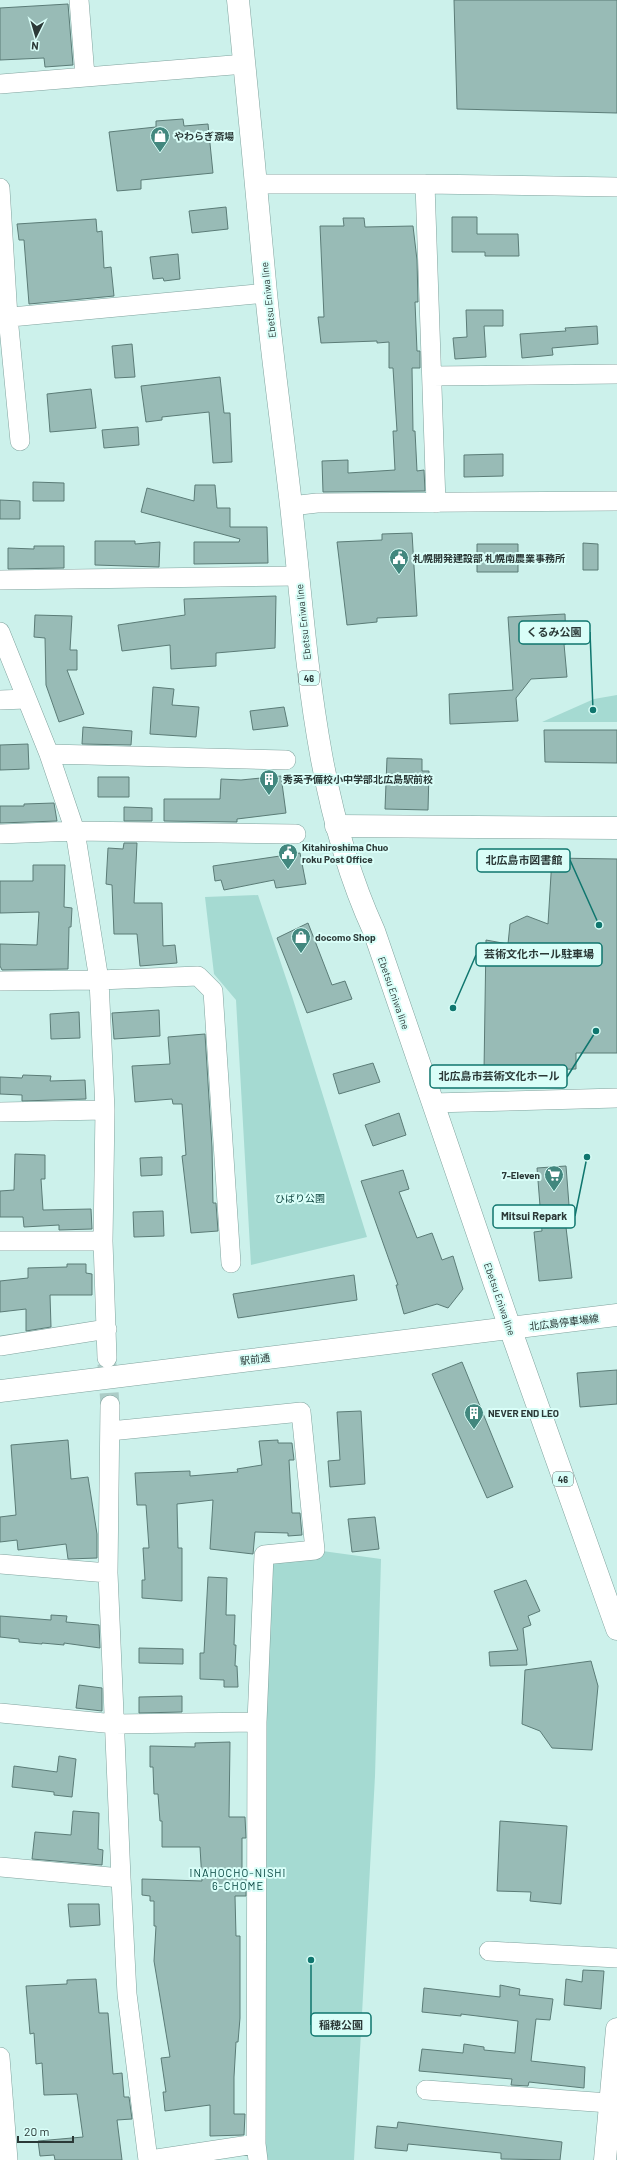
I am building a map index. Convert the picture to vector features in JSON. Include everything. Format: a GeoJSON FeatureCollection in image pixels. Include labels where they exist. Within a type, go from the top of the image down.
{"type":"FeatureCollection","features":[{"type":"Feature","properties":{"kind":"main road","name":"Ebetsu Eniwa line"},"geometry":{"type":"LineString","coordinates":[[238,0],[257,184],[266,294],[312,698],[325,777],[336,826],[358,897],[374,931],[510,1328],[617,1629]]}},
{"type":"Feature","properties":{"kind":"main road"},"geometry":{"type":"LineString","coordinates":[[336,826],[617,828]]}},
{"type":"Feature","properties":{"kind":"main road","name":"北広島停車場線"},"geometry":{"type":"LineString","coordinates":[[510,1328],[617,1315]]}},
{"type":"Feature","properties":{"kind":"main road","name":"駅前通"},"geometry":{"type":"LineString","coordinates":[[0,1391],[510,1328]]}},
{"type":"Feature","properties":{"kind":"main road"},"geometry":{"type":"LineString","coordinates":[[605,2160],[617,2029]]}},
{"type":"Feature","properties":{"kind":"street"},"geometry":{"type":"LineString","coordinates":[[79,0],[85,76]]}},
{"type":"Feature","properties":{"kind":"street"},"geometry":{"type":"LineString","coordinates":[[0,84],[245,64]]}},
{"type":"Feature","properties":{"kind":"street"},"geometry":{"type":"LineString","coordinates":[[257,184],[425,184],[617,187]]}},
{"type":"Feature","properties":{"kind":"street"},"geometry":{"type":"LineString","coordinates":[[425,184],[436,503]]}},
{"type":"Feature","properties":{"kind":"street"},"geometry":{"type":"LineString","coordinates":[[0,188],[4,317],[20,441]]}},
{"type":"Feature","properties":{"kind":"street"},"geometry":{"type":"LineString","coordinates":[[4,317],[266,294]]}},
{"type":"Feature","properties":{"kind":"street"},"geometry":{"type":"LineString","coordinates":[[432,376],[617,374]]}},
{"type":"Feature","properties":{"kind":"street"},"geometry":{"type":"LineString","coordinates":[[291,506],[317,503],[617,501]]}},
{"type":"Feature","properties":{"kind":"street"},"geometry":{"type":"LineString","coordinates":[[0,580],[298,576]]}},
{"type":"Feature","properties":{"kind":"street"},"geometry":{"type":"LineString","coordinates":[[0,632],[49,754],[75,831],[99,980],[105,1110],[103,1241],[107,1358]]}},
{"type":"Feature","properties":{"kind":"street"},"geometry":{"type":"LineString","coordinates":[[0,700],[26,699]]}},
{"type":"Feature","properties":{"kind":"street"},"geometry":{"type":"LineString","coordinates":[[49,754],[286,760]]}},
{"type":"Feature","properties":{"kind":"street"},"geometry":{"type":"LineString","coordinates":[[0,834],[75,831],[296,834]]}},
{"type":"Feature","properties":{"kind":"street"},"geometry":{"type":"LineString","coordinates":[[0,981],[99,980],[198,976],[213,991],[230,1263]]}},
{"type":"Feature","properties":{"kind":"street"},"geometry":{"type":"LineString","coordinates":[[432,1103],[617,1098]]}},
{"type":"Feature","properties":{"kind":"street"},"geometry":{"type":"LineString","coordinates":[[0,1112],[105,1110]]}},
{"type":"Feature","properties":{"kind":"street"},"geometry":{"type":"LineString","coordinates":[[0,1241],[103,1241]]}},
{"type":"Feature","properties":{"kind":"street"},"geometry":{"type":"LineString","coordinates":[[0,1346],[107,1329]]}},
{"type":"Feature","properties":{"kind":"street"},"geometry":{"type":"LineString","coordinates":[[110,1404],[108,1573],[121,1878],[127,1994],[149,2160],[257,2152],[257,1722],[264,1555],[315,1550],[301,1412],[110,1430]]}},
{"type":"Feature","properties":{"kind":"street"},"geometry":{"type":"LineString","coordinates":[[0,1564],[108,1573]]}},
{"type":"Feature","properties":{"kind":"street"},"geometry":{"type":"LineString","coordinates":[[0,1713],[115,1724],[257,1722]]}},
{"type":"Feature","properties":{"kind":"street"},"geometry":{"type":"LineString","coordinates":[[0,1867],[121,1878]]}},
{"type":"Feature","properties":{"kind":"street"},"geometry":{"type":"LineString","coordinates":[[489,1951],[617,1958]]}},
{"type":"Feature","properties":{"kind":"street"},"geometry":{"type":"LineString","coordinates":[[0,2057],[2,2109],[8,2160]]}},
{"type":"Feature","properties":{"kind":"street"},"geometry":{"type":"LineString","coordinates":[[426,2090],[610,2103]]}},
{"type":"Feature","properties":{"kind":"green space"},"geometry":{"type":"Polygon","coordinates":[[[617,695],[617,722],[542,722],[594,699],[617,695]]]}},
{"type":"Feature","properties":{"kind":"green space","name":"ひばり公園"},"geometry":{"type":"Polygon","coordinates":[[[258,895],[292,996],[367,1237],[251,1265],[236,1000],[214,974],[205,897],[258,895]]]}},
{"type":"Feature","properties":{"kind":"green space"},"geometry":{"type":"Polygon","coordinates":[[[315,1550],[381,1559],[375,1776],[354,2160],[258,2160],[264,1555],[315,1550]]]}},
{"type":"Feature","properties":{"kind":"building"},"geometry":{"type":"Polygon","coordinates":[[[454,0],[617,0],[617,113],[457,109],[454,0]]]}},
{"type":"Feature","properties":{"kind":"building"},"geometry":{"type":"Polygon","coordinates":[[[68,4],[73,65],[45,67],[44,58],[0,60],[0,8],[68,4]]]}},
{"type":"Feature","properties":{"kind":"building"},"geometry":{"type":"Polygon","coordinates":[[[183,119],[184,126],[208,124],[213,173],[141,180],[141,189],[117,191],[109,132],[156,127],[156,121],[183,119]]]}},
{"type":"Feature","properties":{"kind":"building"},"geometry":{"type":"Polygon","coordinates":[[[226,207],[228,229],[192,233],[189,211],[226,207]]]}},
{"type":"Feature","properties":{"kind":"building"},"geometry":{"type":"Polygon","coordinates":[[[452,217],[477,217],[477,234],[518,234],[519,256],[485,256],[485,252],[452,252],[452,217]]]}},
{"type":"Feature","properties":{"kind":"building"},"geometry":{"type":"Polygon","coordinates":[[[343,218],[364,218],[365,227],[413,226],[417,260],[418,302],[415,302],[417,351],[420,351],[420,368],[412,368],[413,431],[415,431],[417,471],[424,470],[425,491],[323,492],[322,461],[348,460],[348,473],[395,470],[393,431],[397,431],[393,368],[389,368],[389,342],[321,343],[318,317],[324,317],[320,226],[344,226],[343,218]]]}},
{"type":"Feature","properties":{"kind":"building"},"geometry":{"type":"Polygon","coordinates":[[[96,219],[97,232],[102,231],[104,268],[111,267],[114,296],[29,304],[24,240],[19,240],[17,224],[96,219]]]}},
{"type":"Feature","properties":{"kind":"building"},"geometry":{"type":"Polygon","coordinates":[[[178,254],[180,279],[164,281],[163,278],[153,279],[150,257],[178,254]]]}},
{"type":"Feature","properties":{"kind":"building"},"geometry":{"type":"Polygon","coordinates":[[[466,310],[503,310],[503,326],[484,326],[486,357],[455,359],[453,338],[467,337],[466,310]]]}},
{"type":"Feature","properties":{"kind":"building"},"geometry":{"type":"Polygon","coordinates":[[[597,326],[598,344],[552,348],[553,355],[522,358],[520,334],[566,331],[565,328],[597,326]]]}},
{"type":"Feature","properties":{"kind":"building"},"geometry":{"type":"Polygon","coordinates":[[[132,344],[135,377],[115,378],[112,346],[132,344]]]}},
{"type":"Feature","properties":{"kind":"building"},"geometry":{"type":"Polygon","coordinates":[[[220,377],[224,413],[230,413],[232,462],[213,463],[209,412],[162,417],[162,420],[146,422],[141,386],[220,377]]]}},
{"type":"Feature","properties":{"kind":"building"},"geometry":{"type":"Polygon","coordinates":[[[91,389],[96,428],[50,432],[47,394],[91,389]]]}},
{"type":"Feature","properties":{"kind":"building"},"geometry":{"type":"Polygon","coordinates":[[[138,427],[139,445],[104,448],[102,430],[138,427]]]}},
{"type":"Feature","properties":{"kind":"building"},"geometry":{"type":"Polygon","coordinates":[[[503,454],[503,476],[464,477],[464,455],[503,454]]]}},
{"type":"Feature","properties":{"kind":"building"},"geometry":{"type":"Polygon","coordinates":[[[33,482],[64,483],[64,501],[33,501],[33,482]]]}},
{"type":"Feature","properties":{"kind":"building"},"geometry":{"type":"Polygon","coordinates":[[[195,485],[215,485],[217,508],[230,508],[230,527],[267,527],[268,563],[194,564],[194,542],[239,542],[240,539],[141,512],[147,488],[194,501],[195,485]]]}},
{"type":"Feature","properties":{"kind":"building"},"geometry":{"type":"Polygon","coordinates":[[[0,500],[20,501],[20,519],[0,519],[0,500]]]}},
{"type":"Feature","properties":{"kind":"building"},"geometry":{"type":"Polygon","coordinates":[[[412,533],[417,616],[377,618],[377,622],[347,625],[337,542],[382,540],[382,534],[412,533]]]}},
{"type":"Feature","properties":{"kind":"building"},"geometry":{"type":"Polygon","coordinates":[[[95,541],[135,541],[135,544],[160,542],[159,567],[95,565],[95,541]]]}},
{"type":"Feature","properties":{"kind":"building"},"geometry":{"type":"Polygon","coordinates":[[[583,543],[598,544],[598,570],[583,570],[583,543]]]}},
{"type":"Feature","properties":{"kind":"building"},"geometry":{"type":"Polygon","coordinates":[[[477,544],[518,544],[518,572],[477,572],[477,544]]]}},
{"type":"Feature","properties":{"kind":"building"},"geometry":{"type":"Polygon","coordinates":[[[34,546],[64,546],[64,568],[8,569],[8,548],[34,549],[34,546]]]}},
{"type":"Feature","properties":{"kind":"building"},"geometry":{"type":"Polygon","coordinates":[[[276,596],[275,648],[216,653],[216,666],[171,669],[170,645],[122,651],[118,625],[185,615],[184,599],[276,596]]]}},
{"type":"Feature","properties":{"kind":"building"},"geometry":{"type":"Polygon","coordinates":[[[565,614],[566,644],[564,644],[567,677],[531,679],[516,698],[518,721],[450,724],[449,694],[513,690],[508,617],[565,614]]]}},
{"type":"Feature","properties":{"kind":"building"},"geometry":{"type":"Polygon","coordinates":[[[35,615],[72,616],[70,650],[77,650],[77,670],[67,670],[84,714],[59,722],[46,685],[45,638],[34,637],[35,615]]]}},
{"type":"Feature","properties":{"kind":"building"},"geometry":{"type":"Polygon","coordinates":[[[153,687],[174,689],[172,705],[199,707],[196,737],[150,734],[153,687]]]}},
{"type":"Feature","properties":{"kind":"building"},"geometry":{"type":"Polygon","coordinates":[[[284,707],[288,726],[253,730],[250,711],[284,707]]]}},
{"type":"Feature","properties":{"kind":"building"},"geometry":{"type":"Polygon","coordinates":[[[83,727],[132,731],[131,745],[82,744],[83,727]]]}},
{"type":"Feature","properties":{"kind":"building"},"geometry":{"type":"Polygon","coordinates":[[[544,730],[617,730],[617,763],[545,762],[544,730]]]}},
{"type":"Feature","properties":{"kind":"building"},"geometry":{"type":"Polygon","coordinates":[[[28,744],[29,769],[0,770],[0,745],[28,744]]]}},
{"type":"Feature","properties":{"kind":"building"},"geometry":{"type":"Polygon","coordinates":[[[387,758],[422,759],[422,771],[429,771],[428,810],[385,809],[387,758]]]}},
{"type":"Feature","properties":{"kind":"building"},"geometry":{"type":"Polygon","coordinates":[[[281,776],[286,813],[237,819],[237,822],[164,821],[164,799],[220,799],[221,779],[241,780],[281,776]]]}},
{"type":"Feature","properties":{"kind":"building"},"geometry":{"type":"Polygon","coordinates":[[[98,777],[129,777],[129,797],[98,797],[98,777]]]}},
{"type":"Feature","properties":{"kind":"building"},"geometry":{"type":"Polygon","coordinates":[[[54,803],[57,821],[0,823],[0,806],[24,806],[24,804],[54,803]]]}},
{"type":"Feature","properties":{"kind":"building"},"geometry":{"type":"Polygon","coordinates":[[[124,807],[152,808],[152,821],[124,821],[124,807]]]}},
{"type":"Feature","properties":{"kind":"building"},"geometry":{"type":"Polygon","coordinates":[[[124,843],[137,843],[134,903],[162,903],[163,946],[175,945],[177,963],[140,966],[137,934],[114,934],[112,885],[106,884],[108,848],[123,849],[124,843]]]}},
{"type":"Feature","properties":{"kind":"building"},"geometry":{"type":"Polygon","coordinates":[[[300,853],[306,884],[276,888],[274,880],[224,890],[221,880],[215,881],[213,866],[300,853]]]}},
{"type":"Feature","properties":{"kind":"building"},"geometry":{"type":"Polygon","coordinates":[[[552,858],[617,859],[617,1053],[576,1053],[576,1069],[484,1071],[486,940],[508,944],[510,924],[527,916],[548,924],[552,858]]]}},
{"type":"Feature","properties":{"kind":"building"},"geometry":{"type":"Polygon","coordinates":[[[33,865],[65,865],[64,907],[72,908],[71,927],[69,927],[68,969],[2,970],[0,966],[0,944],[37,945],[39,912],[0,913],[0,881],[33,881],[33,865]]]}},
{"type":"Feature","properties":{"kind":"building"},"geometry":{"type":"Polygon","coordinates":[[[308,923],[332,985],[345,981],[352,999],[307,1013],[277,938],[308,923]]]}},
{"type":"Feature","properties":{"kind":"building"},"geometry":{"type":"Polygon","coordinates":[[[159,1010],[160,1036],[114,1039],[112,1013],[159,1010]]]}},
{"type":"Feature","properties":{"kind":"building"},"geometry":{"type":"Polygon","coordinates":[[[79,1012],[80,1038],[51,1039],[50,1014],[79,1012]]]}},
{"type":"Feature","properties":{"kind":"building"},"geometry":{"type":"Polygon","coordinates":[[[205,1034],[212,1147],[213,1203],[216,1203],[218,1231],[191,1233],[182,1156],[186,1155],[182,1104],[173,1104],[172,1099],[135,1102],[132,1066],[170,1064],[168,1037],[205,1034]]]}},
{"type":"Feature","properties":{"kind":"building"},"geometry":{"type":"Polygon","coordinates":[[[373,1063],[380,1082],[339,1094],[333,1074],[373,1063]]]}},
{"type":"Feature","properties":{"kind":"building"},"geometry":{"type":"Polygon","coordinates":[[[23,1075],[51,1076],[50,1081],[85,1080],[86,1099],[22,1101],[22,1095],[0,1094],[0,1077],[22,1078],[23,1075]]]}},
{"type":"Feature","properties":{"kind":"building"},"geometry":{"type":"Polygon","coordinates":[[[399,1113],[406,1135],[373,1146],[365,1125],[399,1113]]]}},
{"type":"Feature","properties":{"kind":"building"},"geometry":{"type":"Polygon","coordinates":[[[15,1154],[45,1155],[45,1179],[41,1179],[43,1210],[91,1209],[92,1229],[59,1230],[59,1225],[24,1227],[23,1217],[0,1217],[0,1191],[14,1190],[15,1154]]]}},
{"type":"Feature","properties":{"kind":"building"},"geometry":{"type":"Polygon","coordinates":[[[162,1157],[162,1175],[141,1176],[140,1158],[162,1157]]]}},
{"type":"Feature","properties":{"kind":"building"},"geometry":{"type":"Polygon","coordinates":[[[566,1166],[570,1218],[565,1219],[572,1278],[539,1281],[534,1232],[542,1231],[537,1168],[566,1166]]]}},
{"type":"Feature","properties":{"kind":"building"},"geometry":{"type":"Polygon","coordinates":[[[403,1170],[409,1189],[399,1192],[417,1238],[432,1233],[442,1260],[453,1256],[463,1289],[448,1308],[437,1304],[404,1314],[396,1285],[398,1285],[361,1181],[403,1170]]]}},
{"type":"Feature","properties":{"kind":"building"},"geometry":{"type":"Polygon","coordinates":[[[163,1211],[164,1236],[134,1237],[133,1212],[163,1211]]]}},
{"type":"Feature","properties":{"kind":"building"},"geometry":{"type":"Polygon","coordinates":[[[67,1264],[86,1264],[86,1273],[92,1274],[92,1295],[50,1295],[51,1327],[26,1331],[26,1309],[0,1312],[0,1281],[28,1278],[28,1268],[67,1267],[67,1264]]]}},
{"type":"Feature","properties":{"kind":"building"},"geometry":{"type":"Polygon","coordinates":[[[354,1275],[357,1300],[238,1318],[233,1294],[354,1275]]]}},
{"type":"Feature","properties":{"kind":"building","name":"NEVER END LEO"},"geometry":{"type":"Polygon","coordinates":[[[462,1362],[513,1487],[487,1498],[432,1374],[462,1362]]]}},
{"type":"Feature","properties":{"kind":"building"},"geometry":{"type":"Polygon","coordinates":[[[617,1370],[617,1404],[580,1407],[577,1373],[617,1370]]]}},
{"type":"Feature","properties":{"kind":"building"},"geometry":{"type":"Polygon","coordinates":[[[361,1411],[365,1484],[330,1487],[328,1461],[340,1460],[337,1412],[361,1411]]]}},
{"type":"Feature","properties":{"kind":"building"},"geometry":{"type":"Polygon","coordinates":[[[68,1440],[71,1479],[88,1477],[97,1534],[97,1558],[68,1559],[66,1544],[18,1550],[17,1540],[0,1542],[0,1517],[16,1515],[11,1445],[68,1440]]]}},
{"type":"Feature","properties":{"kind":"building"},"geometry":{"type":"Polygon","coordinates":[[[278,1440],[278,1443],[292,1443],[294,1460],[289,1460],[292,1513],[300,1513],[302,1535],[288,1536],[288,1533],[255,1532],[253,1554],[210,1549],[213,1500],[177,1504],[178,1548],[182,1548],[182,1601],[142,1598],[142,1580],[145,1580],[143,1548],[149,1548],[146,1505],[137,1505],[135,1473],[190,1471],[190,1476],[238,1472],[237,1469],[262,1465],[259,1441],[278,1440]]]}},
{"type":"Feature","properties":{"kind":"building"},"geometry":{"type":"Polygon","coordinates":[[[375,1517],[379,1549],[352,1552],[348,1519],[375,1517]]]}},
{"type":"Feature","properties":{"kind":"building"},"geometry":{"type":"Polygon","coordinates":[[[208,1577],[227,1578],[226,1615],[235,1615],[234,1645],[236,1645],[235,1666],[237,1666],[238,1687],[224,1687],[224,1680],[200,1679],[200,1653],[204,1653],[208,1577]]]}},
{"type":"Feature","properties":{"kind":"building"},"geometry":{"type":"Polygon","coordinates":[[[526,1580],[540,1611],[528,1616],[531,1625],[523,1628],[527,1665],[490,1666],[489,1652],[518,1650],[494,1591],[526,1580]]]}},
{"type":"Feature","properties":{"kind":"building"},"geometry":{"type":"Polygon","coordinates":[[[51,1615],[67,1616],[66,1622],[99,1625],[100,1648],[64,1643],[64,1645],[19,1642],[19,1639],[0,1637],[0,1616],[51,1620],[51,1615]]]}},
{"type":"Feature","properties":{"kind":"building"},"geometry":{"type":"Polygon","coordinates":[[[139,1648],[183,1649],[183,1664],[139,1663],[139,1648]]]}},
{"type":"Feature","properties":{"kind":"building"},"geometry":{"type":"Polygon","coordinates":[[[591,1661],[598,1686],[592,1750],[552,1748],[540,1731],[522,1724],[525,1670],[591,1661]]]}},
{"type":"Feature","properties":{"kind":"building"},"geometry":{"type":"Polygon","coordinates":[[[79,1685],[102,1688],[102,1711],[76,1708],[79,1685]]]}},
{"type":"Feature","properties":{"kind":"building"},"geometry":{"type":"Polygon","coordinates":[[[182,1696],[182,1712],[139,1713],[139,1697],[182,1696]]]}},
{"type":"Feature","properties":{"kind":"building"},"geometry":{"type":"Polygon","coordinates":[[[230,1742],[229,1817],[245,1817],[246,1838],[242,1838],[242,1872],[246,1872],[246,1896],[235,1896],[236,1936],[240,1936],[240,2018],[238,2042],[236,2042],[234,2114],[245,2114],[244,2135],[210,2136],[210,2105],[165,2111],[163,2092],[166,2092],[161,2058],[170,2057],[154,1961],[156,1926],[154,1926],[154,1901],[150,1901],[150,1896],[142,1895],[142,1879],[202,1881],[200,1847],[162,1847],[162,1821],[160,1821],[158,1794],[154,1794],[153,1767],[150,1767],[150,1746],[195,1747],[195,1743],[230,1742]]]}},
{"type":"Feature","properties":{"kind":"building"},"geometry":{"type":"Polygon","coordinates":[[[59,1756],[76,1759],[72,1797],[54,1795],[54,1792],[12,1787],[14,1766],[57,1772],[59,1756]]]}},
{"type":"Feature","properties":{"kind":"building"},"geometry":{"type":"Polygon","coordinates":[[[73,1811],[99,1813],[98,1849],[103,1850],[102,1865],[32,1859],[35,1832],[71,1835],[73,1811]]]}},
{"type":"Feature","properties":{"kind":"building"},"geometry":{"type":"Polygon","coordinates":[[[500,1821],[567,1826],[561,1904],[530,1901],[531,1892],[497,1891],[500,1821]]]}},
{"type":"Feature","properties":{"kind":"building"},"geometry":{"type":"Polygon","coordinates":[[[68,1904],[99,1904],[100,1925],[70,1927],[68,1904]]]}},
{"type":"Feature","properties":{"kind":"building"},"geometry":{"type":"Polygon","coordinates":[[[583,1970],[604,1971],[601,2009],[564,2005],[566,1979],[582,1982],[583,1970]]]}},
{"type":"Feature","properties":{"kind":"building"},"geometry":{"type":"Polygon","coordinates":[[[96,1979],[99,2013],[108,2013],[113,2074],[122,2073],[124,2097],[129,2097],[132,2119],[117,2120],[122,2160],[55,2160],[54,2155],[40,2156],[38,2141],[83,2137],[77,2094],[44,2095],[42,2063],[36,2064],[34,2033],[30,2034],[26,1986],[67,1984],[67,1980],[96,1979]]]}},
{"type":"Feature","properties":{"kind":"building"},"geometry":{"type":"Polygon","coordinates":[[[500,1985],[520,1989],[519,1995],[553,1999],[550,2020],[536,2019],[531,2061],[585,2067],[584,2088],[529,2082],[528,2086],[511,2085],[512,2079],[419,2071],[422,2049],[463,2053],[464,2044],[484,2047],[484,2050],[515,2053],[518,2021],[461,2014],[461,2016],[422,2012],[424,1988],[500,1997],[500,1985]]]}},
{"type":"Feature","properties":{"kind":"building"},"geometry":{"type":"Polygon","coordinates":[[[398,2122],[562,2142],[560,2160],[501,2159],[501,2153],[408,2144],[407,2151],[375,2148],[377,2126],[397,2128],[398,2122]]]}},
{"type":"Feature","properties":{"kind":"tunnel"},"geometry":{"type":"LineString","coordinates":[[107,1364],[110,1405]]}},
{"type":"Feature","properties":{"kind":"place","name":"やわらぎ斎場"},"geometry":{"type":"Point","coordinates":[160,153]}},
{"type":"Feature","properties":{"kind":"place","name":"札幌開発建設部 札幌南農業事務所"},"geometry":{"type":"Point","coordinates":[399,575]}},
{"type":"Feature","properties":{"kind":"place","name":"くるみ公園"},"geometry":{"type":"Point","coordinates":[593,710]}},
{"type":"Feature","properties":{"kind":"place","name":"秀英予備校小中学部北広島駅前校"},"geometry":{"type":"Point","coordinates":[269,796]}},
{"type":"Feature","properties":{"kind":"place","name":"Kitahiroshima Chuo roku Post Office"},"geometry":{"type":"Point","coordinates":[288,870]}},
{"type":"Feature","properties":{"kind":"place","name":"北広島市図書館"},"geometry":{"type":"Point","coordinates":[599,925]}},
{"type":"Feature","properties":{"kind":"place","name":"docomo Shop"},"geometry":{"type":"Point","coordinates":[301,954]}},
{"type":"Feature","properties":{"kind":"place","name":"芸術文化ホール駐車場"},"geometry":{"type":"Point","coordinates":[453,1008]}},
{"type":"Feature","properties":{"kind":"place","name":"北広島市芸術文化ホール"},"geometry":{"type":"Point","coordinates":[596,1031]}},
{"type":"Feature","properties":{"kind":"place","name":"Mitsui Repark"},"geometry":{"type":"Point","coordinates":[587,1157]}},
{"type":"Feature","properties":{"kind":"place","name":"7-Eleven"},"geometry":{"type":"Point","coordinates":[554,1192]}},
{"type":"Feature","properties":{"kind":"place","name":"NEVER END LEO"},"geometry":{"type":"Point","coordinates":[474,1430]}},
{"type":"Feature","properties":{"kind":"place","name":"稲穂公園"},"geometry":{"type":"Point","coordinates":[311,1960]}},
{"type":"Feature","properties":{"kind":"district","name":"INAHOCHO-NISHI 6-CHOME"},"geometry":{"type":"Point","coordinates":[238,1878]}}]}
